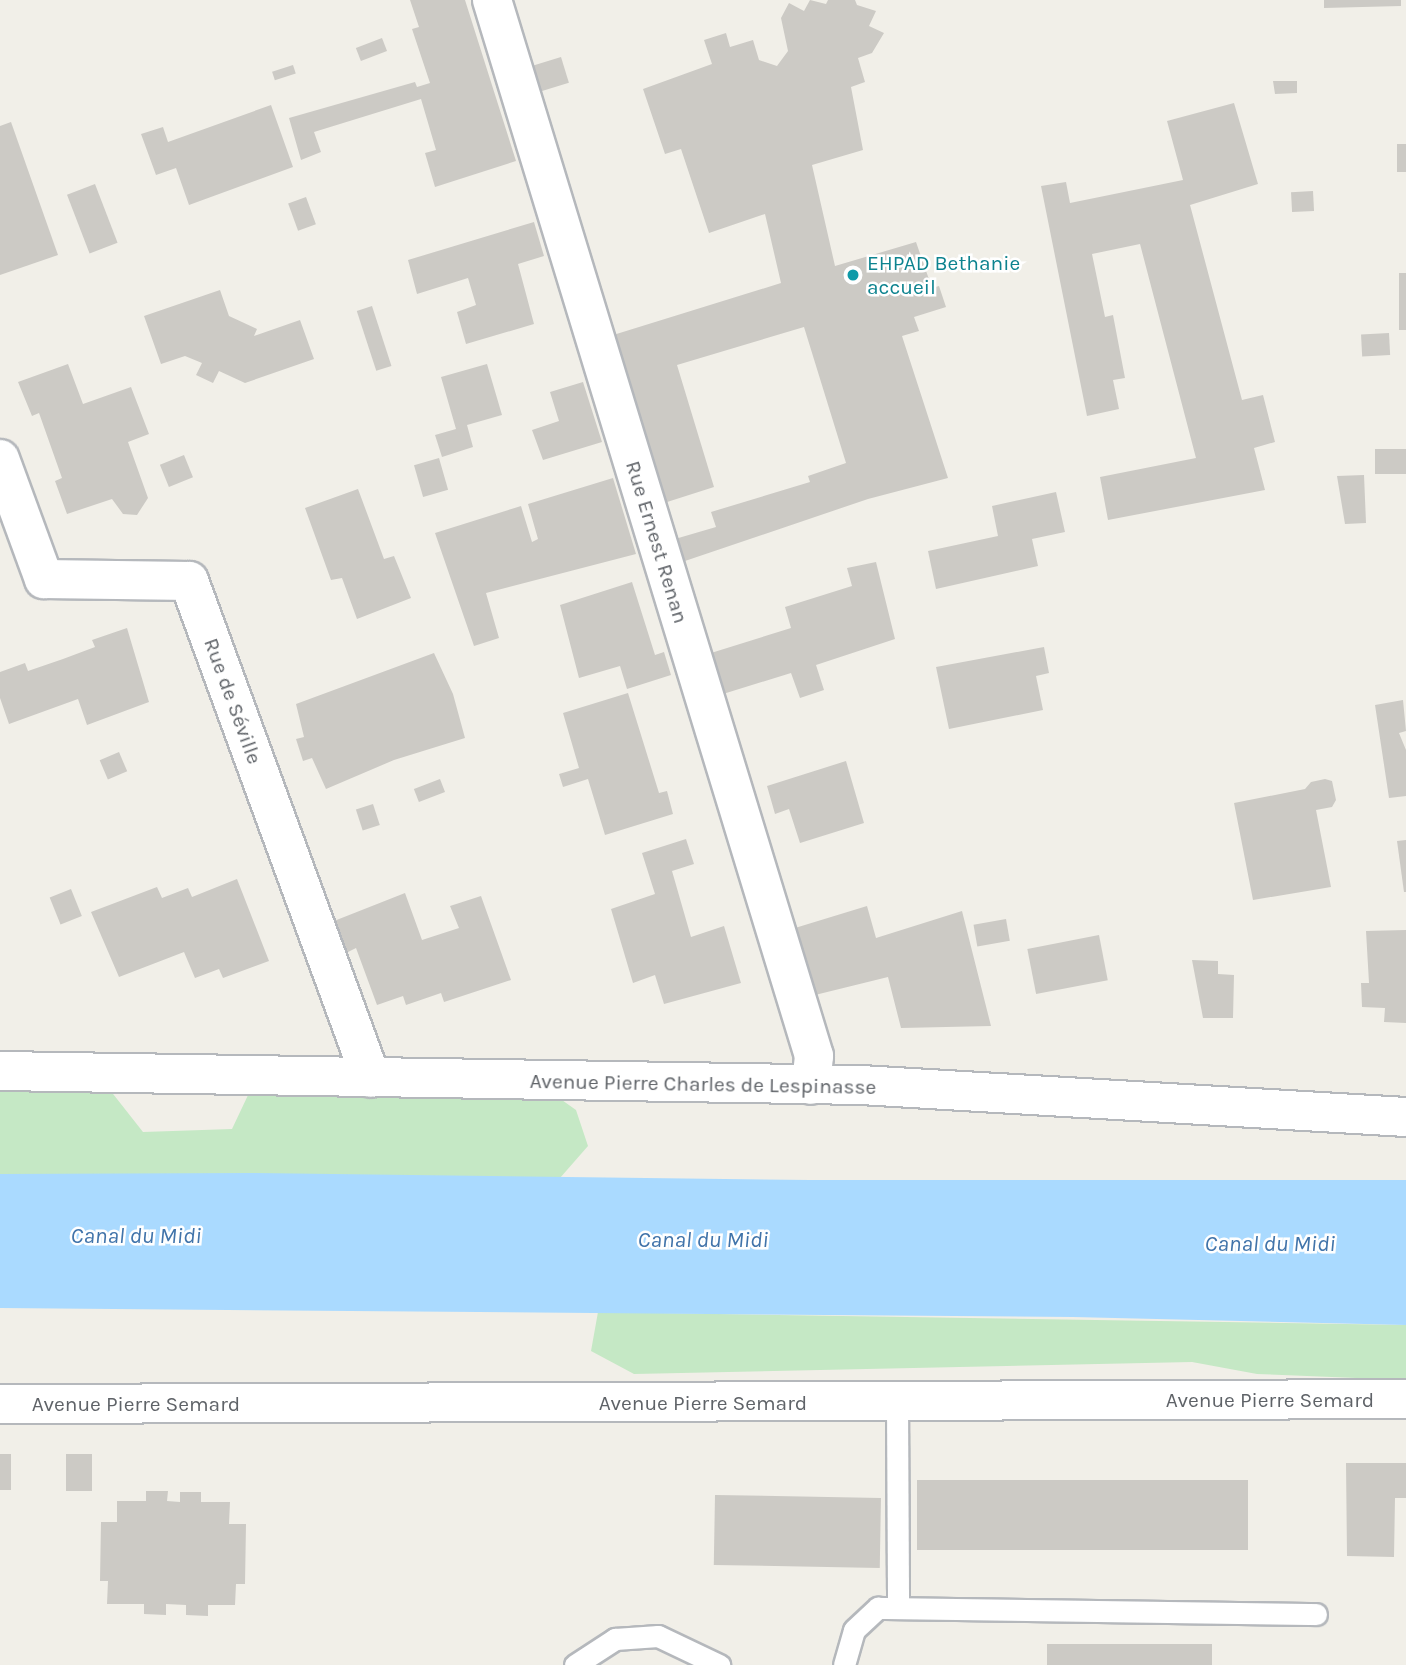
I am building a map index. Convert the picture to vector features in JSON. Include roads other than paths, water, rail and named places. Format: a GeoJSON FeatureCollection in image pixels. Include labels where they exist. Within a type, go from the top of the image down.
{"type":"FeatureCollection","features":[{"type":"Feature","properties":{"kind":"street","name":"Rue Ernest Renan"},"geometry":{"type":"LineString","coordinates":[[492,0],[814,1056],[811,1085]]}},
{"type":"Feature","properties":{"kind":"street","name":"Rue de Séville"},"geometry":{"type":"LineString","coordinates":[[0,458],[44,579],[189,581],[371,1079]]}},
{"type":"Feature","properties":{"kind":"street","name":"Avenue Pierre Charles de Lespinasse"},"geometry":{"type":"LineString","coordinates":[[0,1071],[811,1085],[1406,1117]]}},
{"type":"Feature","properties":{"kind":"street","name":"Avenue Pierre Semard"},"geometry":{"type":"LineString","coordinates":[[0,1404],[1406,1399]]}},
{"type":"Feature","properties":{"kind":"lane"},"geometry":{"type":"LineString","coordinates":[[897,1402],[898,1606]]}},
{"type":"Feature","properties":{"kind":"lane"},"geometry":{"type":"LineString","coordinates":[[844,1665],[854,1630],[878,1608],[898,1606],[1316,1614]]}},
{"type":"Feature","properties":{"kind":"lane"},"geometry":{"type":"LineString","coordinates":[[575,1665],[615,1639],[658,1636],[719,1665]]}},
{"type":"Feature","properties":{"kind":"water","name":"Canal du Midi"},"geometry":{"type":"Polygon","coordinates":[[[250,1173],[810,1180],[1406,1180],[1406,1325],[1073,1317],[0,1308],[0,1174],[250,1173]]]}},
{"type":"Feature","properties":{"kind":"place","name":"EHPAD Bethanie accueil"},"geometry":{"type":"Point","coordinates":[853,275]}}]}
